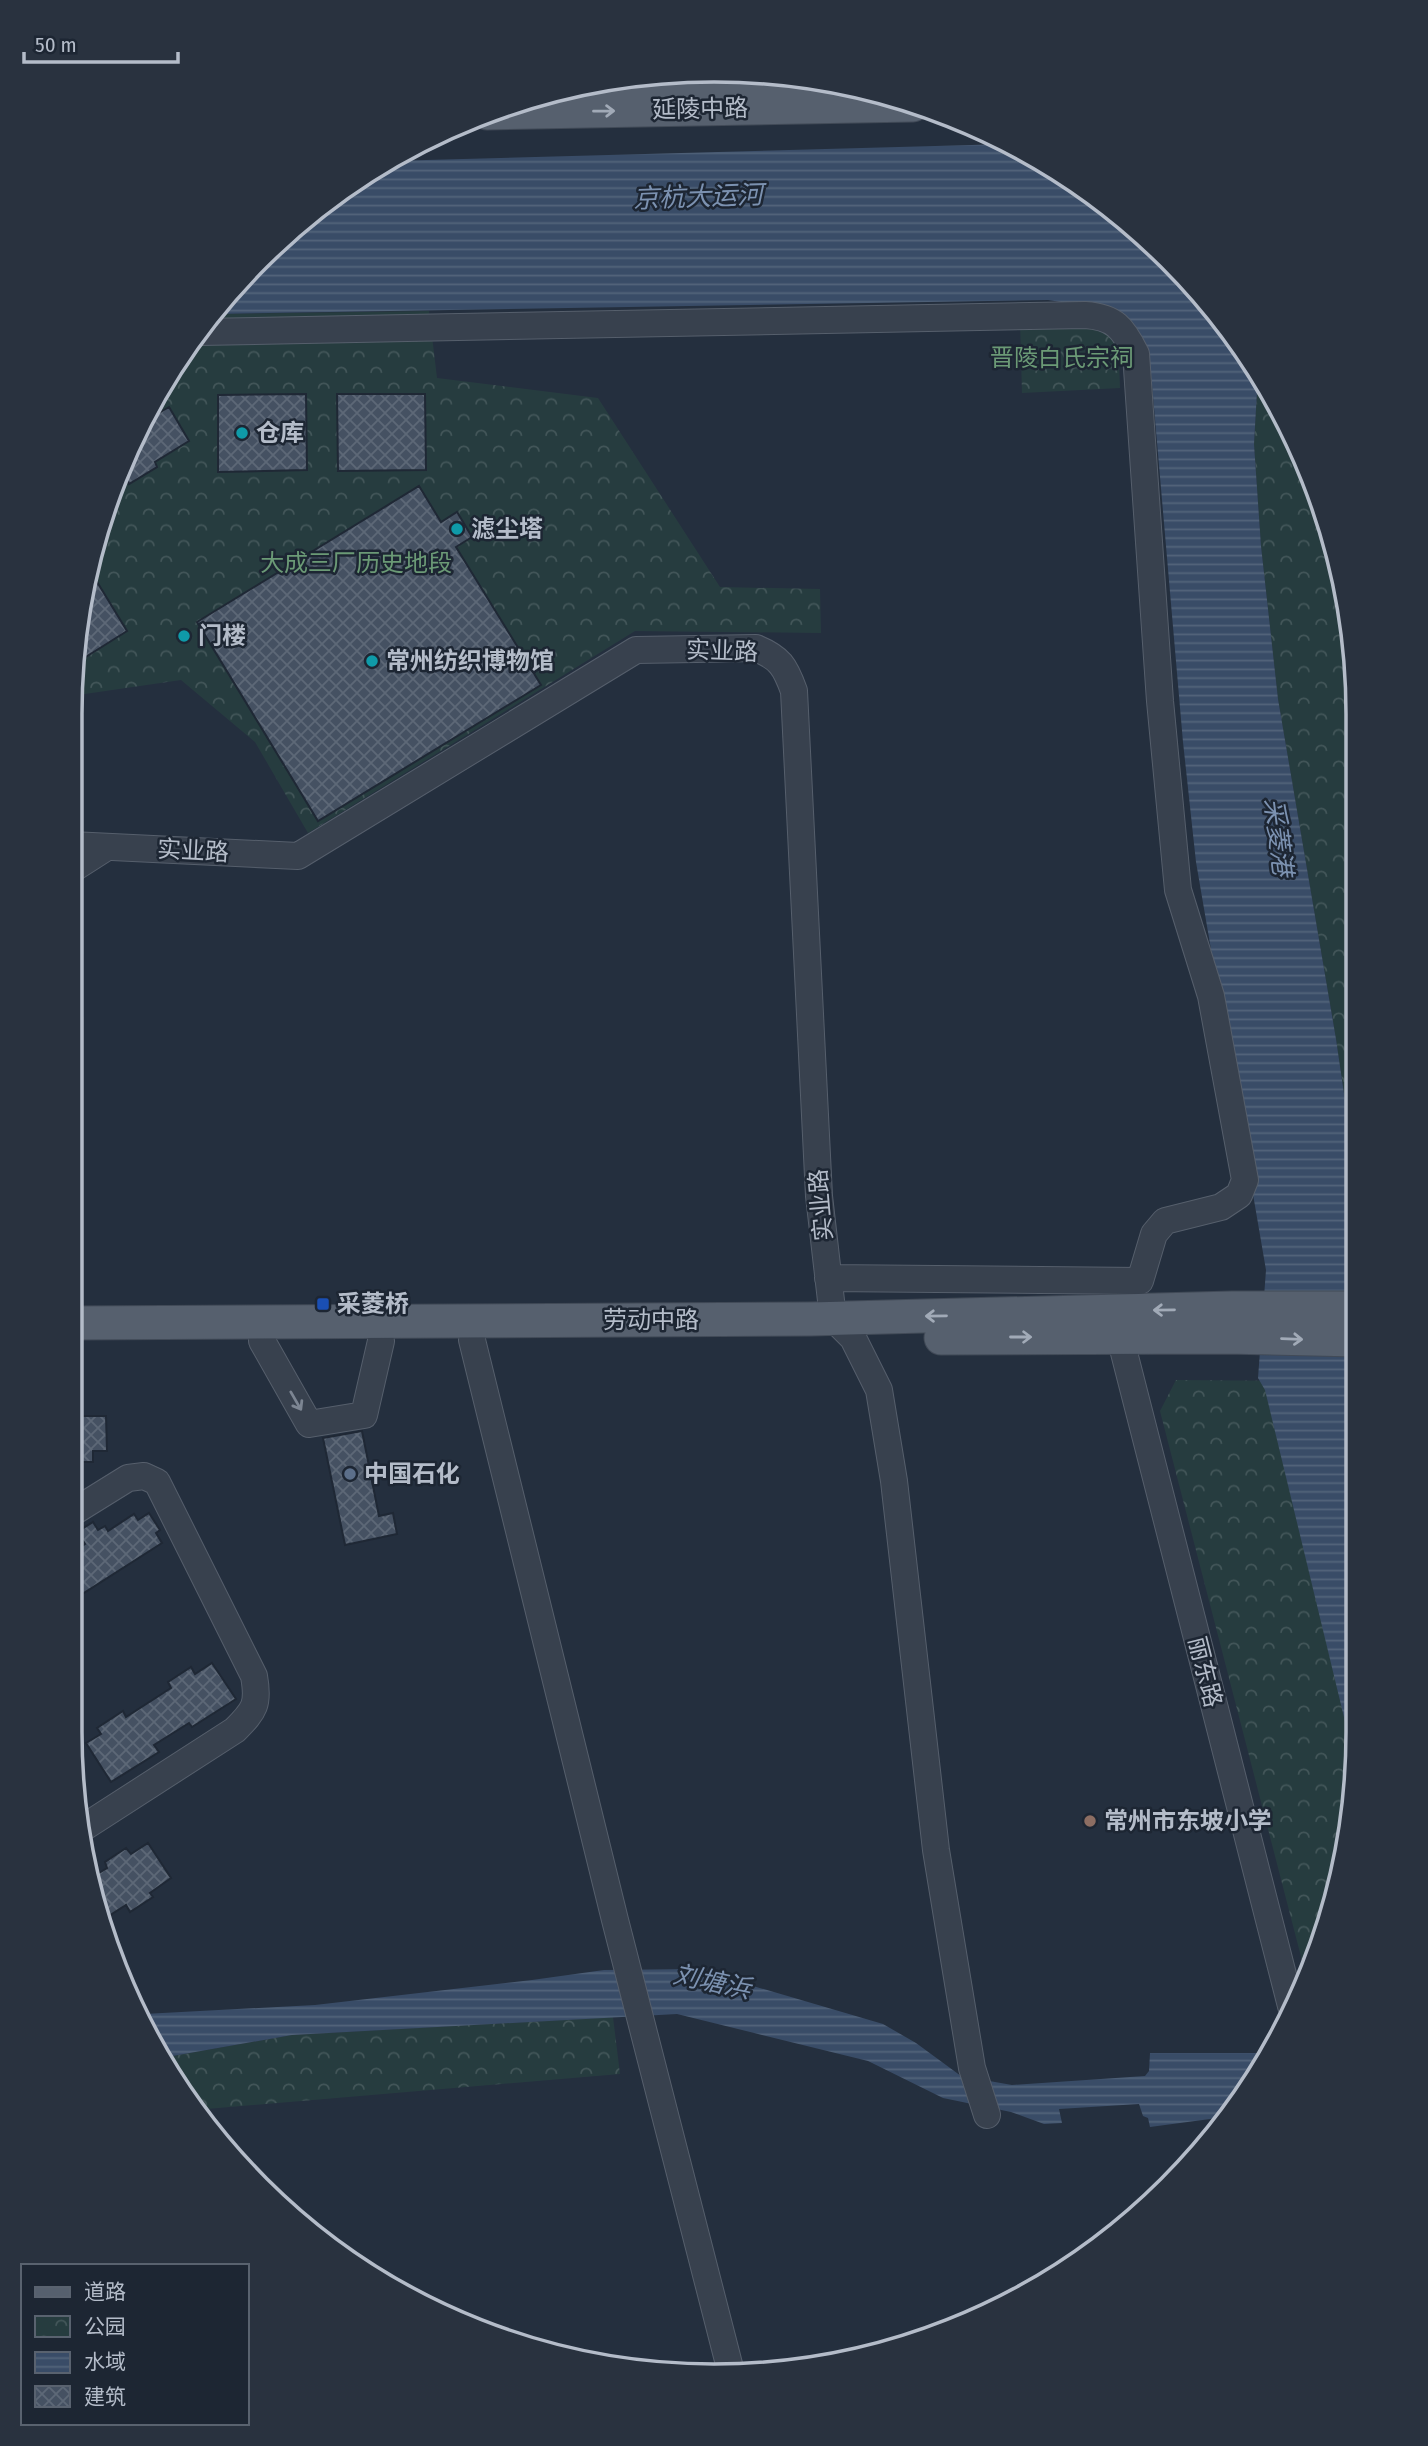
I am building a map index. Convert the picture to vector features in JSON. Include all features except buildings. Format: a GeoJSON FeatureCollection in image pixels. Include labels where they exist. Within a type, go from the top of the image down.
{"type":"FeatureCollection","features":[{"type":"Feature","properties":{"kind":"main road","name":"延陵中路"},"geometry":{"type":"LineString","coordinates":[[523,112],[883,106]]}},
{"type":"Feature","properties":{"kind":"main road"},"geometry":{"type":"LineString","coordinates":[[1229,1322],[1346,1309]]}},
{"type":"Feature","properties":{"kind":"main road","name":"劳动中路"},"geometry":{"type":"LineString","coordinates":[[82,1342],[472,1340],[843,1328],[1229,1322]]}},
{"type":"Feature","properties":{"kind":"main road","name":"劳动中路"},"geometry":{"type":"LineString","coordinates":[[82,1323],[843,1328],[1120,1337],[1229,1322]]}},
{"type":"Feature","properties":{"kind":"main road"},"geometry":{"type":"LineString","coordinates":[[1229,1322],[1346,1338]]}},
{"type":"Feature","properties":{"kind":"street"},"geometry":{"type":"LineString","coordinates":[[211,332],[1085,315],[1102,316],[1125,332],[1136,354],[1160,701],[1178,890],[1211,996],[1245,1180],[1239,1195],[1221,1207],[1165,1221],[1154,1234],[1140,1281],[828,1278]]}},
{"type":"Feature","properties":{"kind":"street","name":"实业路"},"geometry":{"type":"LineString","coordinates":[[82,846],[298,856],[636,650],[756,648],[774,655],[787,673],[794,691],[819,1196],[828,1278],[843,1328],[878,1390],[892,1468],[936,1850],[972,2068],[987,2115]]}},
{"type":"Feature","properties":{"kind":"street"},"geometry":{"type":"LineString","coordinates":[[82,863],[107,847]]}},
{"type":"Feature","properties":{"kind":"street","name":"丽东路"},"geometry":{"type":"LineString","coordinates":[[1120,1337],[1288,1995]]}},
{"type":"Feature","properties":{"kind":"street"},"geometry":{"type":"LineString","coordinates":[[472,1340],[729,2363]]}},
{"type":"Feature","properties":{"kind":"street"},"geometry":{"type":"LineString","coordinates":[[262,1341],[309,1424],[364,1415],[381,1341]]}},
{"type":"Feature","properties":{"kind":"street"},"geometry":{"type":"LineString","coordinates":[[82,1507],[128,1478],[144,1476],[157,1482],[254,1676],[257,1696],[253,1713],[235,1730],[89,1824]]}},
{"type":"Feature","properties":{"kind":"green space","name":"大成三厂历史地段"},"geometry":{"type":"Polygon","coordinates":[[[429,311],[437,378],[598,398],[720,587],[820,589],[821,633],[635,631],[308,833],[255,742],[181,680],[83,694],[94,591],[104,550],[130,472],[167,398],[225,314],[429,311]]]}},
{"type":"Feature","properties":{"kind":"green space","name":"晋陵白氏宗祠"},"geometry":{"type":"Polygon","coordinates":[[[1020,321],[1106,323],[1118,335],[1120,388],[1022,393],[1020,321]]]}},
{"type":"Feature","properties":{"kind":"green space"},"geometry":{"type":"Polygon","coordinates":[[[1257,392],[1281,435],[1312,511],[1334,591],[1340,632],[1346,714],[1346,1107],[1278,699],[1261,546],[1254,444],[1257,392]]]}},
{"type":"Feature","properties":{"kind":"green space"},"geometry":{"type":"Polygon","coordinates":[[[1176,1380],[1293,1381],[1346,1605],[1346,1732],[1340,1814],[1324,1896],[1302,1962],[1160,1411],[1176,1380]]]}},
{"type":"Feature","properties":{"kind":"green space"},"geometry":{"type":"Polygon","coordinates":[[[613,2017],[620,2074],[207,2109],[172,2056],[292,2035],[613,2017]]]}},
{"type":"Feature","properties":{"kind":"water"},"geometry":{"type":"Polygon","coordinates":[[[988,145],[1065,189],[1131,239],[1189,297],[1215,329],[1257,392],[1254,444],[1261,546],[1278,699],[1346,1107],[1346,1725],[1265,1390],[1258,1378],[1266,1270],[1196,862],[1151,373],[1144,353],[1087,306],[1048,300],[225,314],[267,267],[297,239],[363,189],[410,160],[988,145]]]}},
{"type":"Feature","properties":{"kind":"water","name":"刘塘浜"},"geometry":{"type":"Polygon","coordinates":[[[695,1969],[883,2024],[916,2043],[961,2076],[1012,2085],[1145,2076],[1149,2071],[1150,2053],[1258,2053],[1214,2118],[1150,2127],[1139,2104],[1059,2109],[1062,2123],[1044,2124],[1011,2112],[943,2098],[868,2061],[677,2014],[292,2035],[172,2056],[148,2014],[315,2005],[604,1970],[695,1969]]]}},
{"type":"Feature","properties":{"kind":"place","name":"仓库"},"geometry":{"type":"Point","coordinates":[242,433]}},
{"type":"Feature","properties":{"kind":"place","name":"滤尘塔"},"geometry":{"type":"Point","coordinates":[457,529]}},
{"type":"Feature","properties":{"kind":"place","name":"门楼"},"geometry":{"type":"Point","coordinates":[184,636]}},
{"type":"Feature","properties":{"kind":"place","name":"常州纺织博物馆"},"geometry":{"type":"Point","coordinates":[372,661]}},
{"type":"Feature","properties":{"kind":"place","name":"采菱桥"},"geometry":{"type":"Point","coordinates":[323,1304]}},
{"type":"Feature","properties":{"kind":"place","name":"中国石化"},"geometry":{"type":"Point","coordinates":[350,1474]}},
{"type":"Feature","properties":{"kind":"place","name":"常州市东坡小学"},"geometry":{"type":"Point","coordinates":[1090,1821]}},
{"type":"Feature","properties":{"kind":"water label","name":"京杭大运河"},"geometry":{"type":"Point","coordinates":[698,197]}},
{"type":"Feature","properties":{"kind":"water label","name":"采菱港"},"geometry":{"type":"Point","coordinates":[1278,837]}}]}
